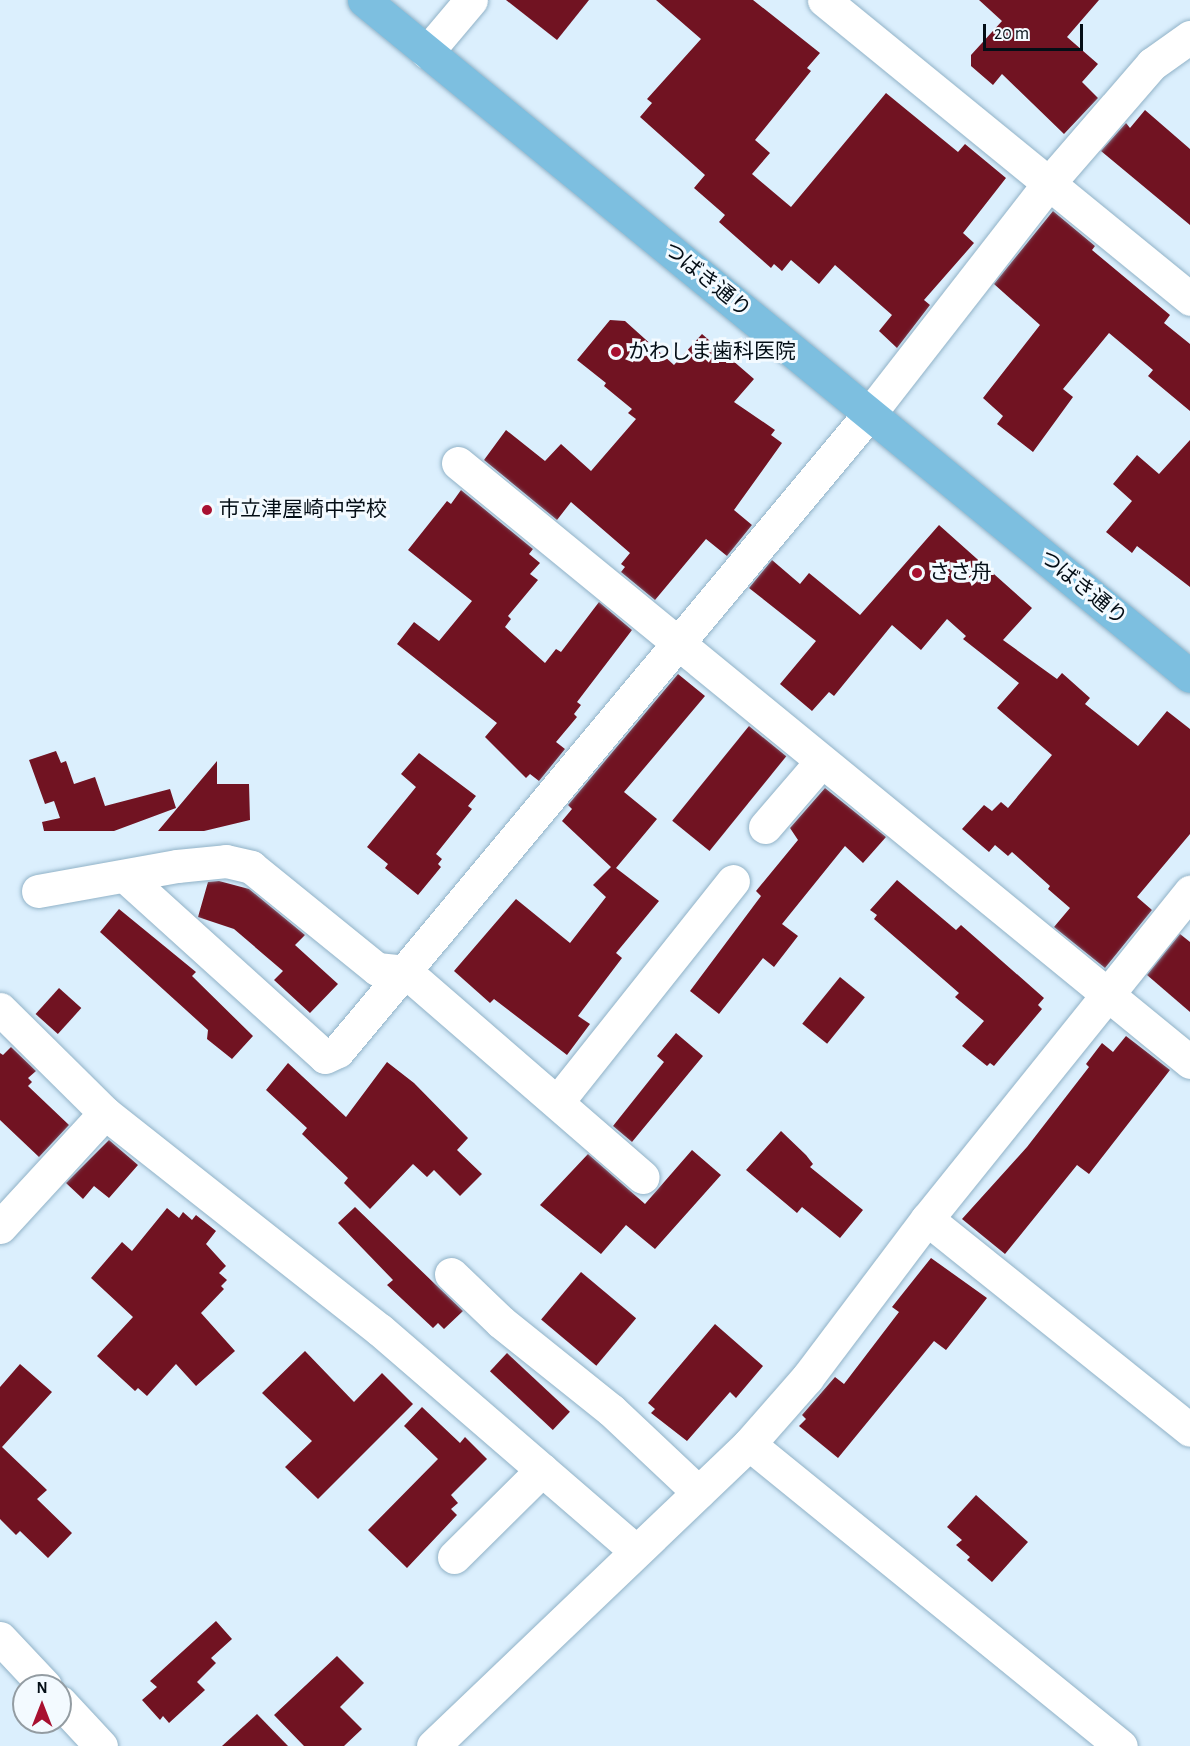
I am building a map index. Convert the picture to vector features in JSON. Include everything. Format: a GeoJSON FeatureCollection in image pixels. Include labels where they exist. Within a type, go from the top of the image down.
{"type":"FeatureCollection","features":[{"type":"Feature","properties":{"kind":"main road","name":"つばき通り"},"geometry":{"type":"LineString","coordinates":[[364,0],[1190,676]]}},
{"type":"Feature","properties":{"kind":"street"},"geometry":{"type":"LineString","coordinates":[[427,52],[471,0]]}},
{"type":"Feature","properties":{"kind":"street"},"geometry":{"type":"LineString","coordinates":[[824,0],[1190,299]]}},
{"type":"Feature","properties":{"kind":"street"},"geometry":{"type":"LineString","coordinates":[[126,877],[325,1058],[338,1051],[680,644],[870,413],[1048,184],[1152,64],[1190,37]]}},
{"type":"Feature","properties":{"kind":"street"},"geometry":{"type":"LineString","coordinates":[[458,464],[1190,1062]]}},
{"type":"Feature","properties":{"kind":"street"},"geometry":{"type":"LineString","coordinates":[[765,827],[821,762]]}},
{"type":"Feature","properties":{"kind":"street"},"geometry":{"type":"LineString","coordinates":[[38,891],[177,866],[226,861],[251,867],[377,969],[406,972],[558,1101],[643,1177]]}},
{"type":"Feature","properties":{"kind":"street"},"geometry":{"type":"LineString","coordinates":[[558,1101],[733,881]]}},
{"type":"Feature","properties":{"kind":"street"},"geometry":{"type":"LineString","coordinates":[[433,1746],[748,1444],[807,1378],[927,1219],[1190,892]]}},
{"type":"Feature","properties":{"kind":"street"},"geometry":{"type":"LineString","coordinates":[[0,1009],[105,1113],[380,1330],[635,1550]]}},
{"type":"Feature","properties":{"kind":"street"},"geometry":{"type":"LineString","coordinates":[[0,1227],[105,1113]]}},
{"type":"Feature","properties":{"kind":"street"},"geometry":{"type":"LineString","coordinates":[[927,1219],[1190,1430]]}},
{"type":"Feature","properties":{"kind":"street"},"geometry":{"type":"LineString","coordinates":[[451,1274],[501,1322],[611,1410],[698,1492]]}},
{"type":"Feature","properties":{"kind":"street"},"geometry":{"type":"LineString","coordinates":[[748,1444],[1121,1746]]}},
{"type":"Feature","properties":{"kind":"street"},"geometry":{"type":"LineString","coordinates":[[454,1557],[542,1470]]}},
{"type":"Feature","properties":{"kind":"street"},"geometry":{"type":"LineString","coordinates":[[4,1651],[31,1674]]}},
{"type":"Feature","properties":{"kind":"street"},"geometry":{"type":"LineString","coordinates":[[72,1715],[101,1746]]}},
{"type":"Feature","properties":{"kind":"building"},"geometry":{"type":"Polygon","coordinates":[[[506,0],[589,0],[557,40],[506,0]]]}},
{"type":"Feature","properties":{"kind":"building"},"geometry":{"type":"Polygon","coordinates":[[[656,0],[753,0],[820,53],[807,68],[811,71],[755,140],[770,153],[752,174],[791,207],[886,93],[958,152],[965,144],[1006,178],[963,233],[974,243],[924,300],[930,305],[897,348],[879,331],[892,315],[835,265],[819,284],[791,260],[782,271],[774,264],[771,268],[719,222],[725,215],[694,188],[705,175],[640,117],[652,103],[647,99],[701,39],[656,0]]]}},
{"type":"Feature","properties":{"kind":"building"},"geometry":{"type":"Polygon","coordinates":[[[979,0],[1099,0],[1067,37],[1098,64],[1082,82],[1098,98],[1064,134],[1002,74],[993,85],[971,66],[971,55],[1002,21],[979,0]]]}},
{"type":"Feature","properties":{"kind":"building"},"geometry":{"type":"Polygon","coordinates":[[[1145,110],[1190,149],[1190,225],[1101,151],[1126,123],[1130,128],[1145,110]]]}},
{"type":"Feature","properties":{"kind":"building"},"geometry":{"type":"Polygon","coordinates":[[[1053,211],[1095,246],[1092,250],[1170,315],[1164,323],[1190,344],[1190,411],[1148,376],[1153,370],[1109,333],[1063,389],[1073,397],[1033,452],[997,424],[1003,416],[983,398],[1040,325],[994,284],[1053,211]]]}},
{"type":"Feature","properties":{"kind":"building"},"geometry":{"type":"Polygon","coordinates":[[[610,320],[625,321],[674,365],[702,334],[754,379],[734,402],[775,430],[771,435],[782,443],[734,510],[752,525],[727,556],[706,539],[655,600],[621,572],[625,567],[621,564],[630,553],[571,502],[557,520],[484,460],[506,430],[545,461],[561,444],[591,471],[636,419],[628,413],[632,409],[604,386],[606,383],[577,360],[610,320]]]}},
{"type":"Feature","properties":{"kind":"building"},"geometry":{"type":"Polygon","coordinates":[[[1190,440],[1190,587],[1137,546],[1132,553],[1106,532],[1132,501],[1113,484],[1137,455],[1159,474],[1190,440]]]}},
{"type":"Feature","properties":{"kind":"building"},"geometry":{"type":"Polygon","coordinates":[[[461,490],[533,549],[529,554],[540,563],[530,574],[538,580],[508,616],[511,619],[505,627],[545,663],[556,649],[561,652],[599,602],[632,630],[577,702],[581,705],[574,714],[577,717],[556,742],[565,749],[539,781],[530,774],[526,778],[485,737],[497,723],[397,644],[414,622],[439,641],[472,601],[408,550],[447,501],[451,504],[461,490]]]}},
{"type":"Feature","properties":{"kind":"building"},"geometry":{"type":"Polygon","coordinates":[[[939,525],[1032,608],[1003,640],[1057,679],[1062,673],[1090,698],[1085,704],[1138,746],[1167,711],[1190,729],[1190,834],[1137,897],[1152,910],[1105,968],[1054,927],[1070,908],[1048,889],[1050,886],[1012,852],[1008,856],[995,845],[989,852],[962,829],[984,805],[992,811],[1001,802],[1008,808],[1052,755],[997,708],[1019,683],[963,639],[966,636],[947,619],[921,650],[892,625],[834,696],[829,692],[812,711],[780,684],[816,641],[749,588],[772,560],[800,584],[809,573],[860,615],[939,525]]]}},
{"type":"Feature","properties":{"kind":"building"},"geometry":{"type":"Polygon","coordinates":[[[678,674],[705,696],[624,792],[657,819],[616,868],[659,901],[616,953],[622,958],[578,1016],[590,1024],[567,1055],[494,999],[490,1003],[454,971],[516,899],[570,943],[606,897],[593,885],[611,867],[562,821],[572,809],[568,805],[678,674]]]}},
{"type":"Feature","properties":{"kind":"building"},"geometry":{"type":"Polygon","coordinates":[[[749,726],[786,756],[710,851],[672,821],[749,726]]]}},
{"type":"Feature","properties":{"kind":"building"},"geometry":{"type":"Polygon","coordinates":[[[56,751],[61,763],[66,761],[74,784],[95,777],[105,806],[170,789],[176,808],[114,831],[44,831],[42,822],[60,818],[54,801],[45,804],[29,760],[56,751]]]}},
{"type":"Feature","properties":{"kind":"building"},"geometry":{"type":"Polygon","coordinates":[[[419,753],[476,796],[468,806],[472,809],[436,854],[442,859],[438,864],[441,867],[418,895],[385,868],[388,864],[367,847],[416,787],[401,774],[419,753]]]}},
{"type":"Feature","properties":{"kind":"building"},"geometry":{"type":"Polygon","coordinates":[[[217,761],[217,784],[249,784],[250,820],[204,831],[158,831],[217,761]]]}},
{"type":"Feature","properties":{"kind":"building"},"geometry":{"type":"Polygon","coordinates":[[[825,788],[886,837],[863,863],[845,846],[782,924],[798,936],[774,967],[763,958],[719,1014],[690,991],[761,896],[756,891],[798,840],[790,828],[825,788]]]}},
{"type":"Feature","properties":{"kind":"building"},"geometry":{"type":"Polygon","coordinates":[[[897,880],[956,930],[961,925],[1044,998],[1038,1005],[1042,1009],[994,1066],[990,1063],[987,1066],[962,1046],[984,1021],[955,997],[959,993],[874,919],[877,915],[870,910],[897,880]]]}},
{"type":"Feature","properties":{"kind":"building"},"geometry":{"type":"Polygon","coordinates":[[[219,881],[249,889],[305,935],[295,945],[338,984],[310,1013],[274,980],[283,971],[234,929],[198,917],[208,882],[219,881]]]}},
{"type":"Feature","properties":{"kind":"building"},"geometry":{"type":"Polygon","coordinates":[[[119,909],[196,972],[192,976],[253,1036],[232,1059],[207,1039],[208,1030],[100,932],[119,909]]]}},
{"type":"Feature","properties":{"kind":"building"},"geometry":{"type":"Polygon","coordinates":[[[1180,934],[1190,942],[1190,1012],[1147,975],[1180,934]]]}},
{"type":"Feature","properties":{"kind":"building"},"geometry":{"type":"Polygon","coordinates":[[[840,977],[865,997],[827,1044],[802,1024],[840,977]]]}},
{"type":"Feature","properties":{"kind":"building"},"geometry":{"type":"Polygon","coordinates":[[[59,988],[81,1008],[58,1034],[36,1014],[59,988]]]}},
{"type":"Feature","properties":{"kind":"building"},"geometry":{"type":"Polygon","coordinates":[[[676,1033],[703,1056],[632,1142],[613,1126],[664,1062],[657,1056],[676,1033]]]}},
{"type":"Feature","properties":{"kind":"building"},"geometry":{"type":"Polygon","coordinates":[[[1126,1036],[1170,1070],[1089,1174],[1077,1165],[1005,1254],[962,1219],[1027,1147],[1089,1067],[1086,1064],[1102,1043],[1113,1052],[1126,1036]]]}},
{"type":"Feature","properties":{"kind":"building"},"geometry":{"type":"Polygon","coordinates":[[[11,1047],[36,1071],[28,1078],[32,1082],[28,1086],[69,1125],[39,1157],[0,1120],[0,1053],[3,1055],[11,1047]]]}},
{"type":"Feature","properties":{"kind":"building"},"geometry":{"type":"Polygon","coordinates":[[[387,1062],[414,1083],[468,1138],[457,1150],[482,1174],[460,1196],[434,1170],[427,1177],[413,1164],[370,1209],[344,1183],[348,1178],[302,1134],[307,1128],[266,1090],[288,1063],[346,1117],[387,1062]]]}},
{"type":"Feature","properties":{"kind":"building"},"geometry":{"type":"Polygon","coordinates":[[[781,1131],[806,1155],[813,1164],[810,1167],[863,1210],[840,1238],[802,1207],[797,1213],[746,1170],[781,1131]]]}},
{"type":"Feature","properties":{"kind":"building"},"geometry":{"type":"Polygon","coordinates":[[[109,1140],[138,1165],[109,1198],[94,1186],[83,1199],[66,1183],[109,1140]]]}},
{"type":"Feature","properties":{"kind":"building"},"geometry":{"type":"Polygon","coordinates":[[[692,1150],[721,1175],[655,1249],[626,1225],[601,1254],[540,1205],[588,1154],[645,1204],[692,1150]]]}},
{"type":"Feature","properties":{"kind":"building"},"geometry":{"type":"Polygon","coordinates":[[[355,1207],[463,1311],[444,1329],[438,1323],[433,1328],[387,1285],[393,1280],[338,1223],[355,1207]]]}},
{"type":"Feature","properties":{"kind":"building"},"geometry":{"type":"Polygon","coordinates":[[[167,1208],[179,1218],[183,1212],[192,1220],[196,1215],[216,1231],[206,1244],[226,1266],[219,1273],[227,1280],[221,1286],[224,1289],[201,1313],[235,1351],[196,1386],[176,1364],[147,1396],[138,1388],[135,1391],[97,1356],[133,1317],[91,1278],[122,1242],[132,1251],[167,1208]]]}},
{"type":"Feature","properties":{"kind":"building"},"geometry":{"type":"Polygon","coordinates":[[[931,1258],[987,1298],[946,1350],[934,1341],[838,1458],[799,1426],[806,1419],[802,1415],[835,1377],[844,1384],[899,1312],[892,1307],[931,1258]]]}},
{"type":"Feature","properties":{"kind":"building"},"geometry":{"type":"Polygon","coordinates":[[[581,1272],[636,1318],[596,1366],[541,1319],[581,1272]]]}},
{"type":"Feature","properties":{"kind":"building"},"geometry":{"type":"Polygon","coordinates":[[[715,1324],[763,1366],[736,1398],[730,1392],[687,1441],[651,1413],[655,1409],[648,1403],[715,1324]]]}},
{"type":"Feature","properties":{"kind":"building"},"geometry":{"type":"Polygon","coordinates":[[[305,1351],[354,1402],[382,1373],[413,1404],[318,1499],[285,1467],[312,1441],[262,1393],[305,1351]]]}},
{"type":"Feature","properties":{"kind":"building"},"geometry":{"type":"Polygon","coordinates":[[[507,1353],[570,1412],[553,1430],[490,1371],[507,1353]]]}},
{"type":"Feature","properties":{"kind":"building"},"geometry":{"type":"Polygon","coordinates":[[[20,1364],[52,1392],[2,1447],[47,1490],[37,1499],[72,1533],[48,1558],[20,1531],[16,1535],[0,1519],[0,1387],[20,1364]]]}},
{"type":"Feature","properties":{"kind":"building"},"geometry":{"type":"Polygon","coordinates":[[[422,1407],[460,1443],[465,1437],[487,1459],[451,1495],[458,1503],[451,1509],[457,1515],[407,1568],[368,1530],[438,1459],[404,1426],[422,1407]]]}},
{"type":"Feature","properties":{"kind":"building"},"geometry":{"type":"Polygon","coordinates":[[[976,1495],[1028,1542],[992,1582],[967,1560],[970,1557],[956,1545],[962,1540],[947,1527],[976,1495]]]}},
{"type":"Feature","properties":{"kind":"building"},"geometry":{"type":"Polygon","coordinates":[[[216,1621],[232,1639],[211,1658],[216,1663],[197,1682],[205,1690],[169,1723],[163,1716],[160,1720],[142,1700],[157,1687],[150,1681],[216,1621]]]}},
{"type":"Feature","properties":{"kind":"building"},"geometry":{"type":"Polygon","coordinates":[[[337,1656],[364,1683],[340,1707],[362,1729],[344,1746],[304,1746],[274,1715],[337,1656]]]}},
{"type":"Feature","properties":{"kind":"building"},"geometry":{"type":"Polygon","coordinates":[[[257,1714],[288,1746],[222,1746],[257,1714]]]}},
{"type":"Feature","properties":{"kind":"place","name":"かわしま歯科医院"},"geometry":{"type":"Point","coordinates":[616,352]}},
{"type":"Feature","properties":{"kind":"place","name":"市立津屋崎中学校"},"geometry":{"type":"Point","coordinates":[207,510]}},
{"type":"Feature","properties":{"kind":"place","name":"ささ舟"},"geometry":{"type":"Point","coordinates":[917,573]}}]}
